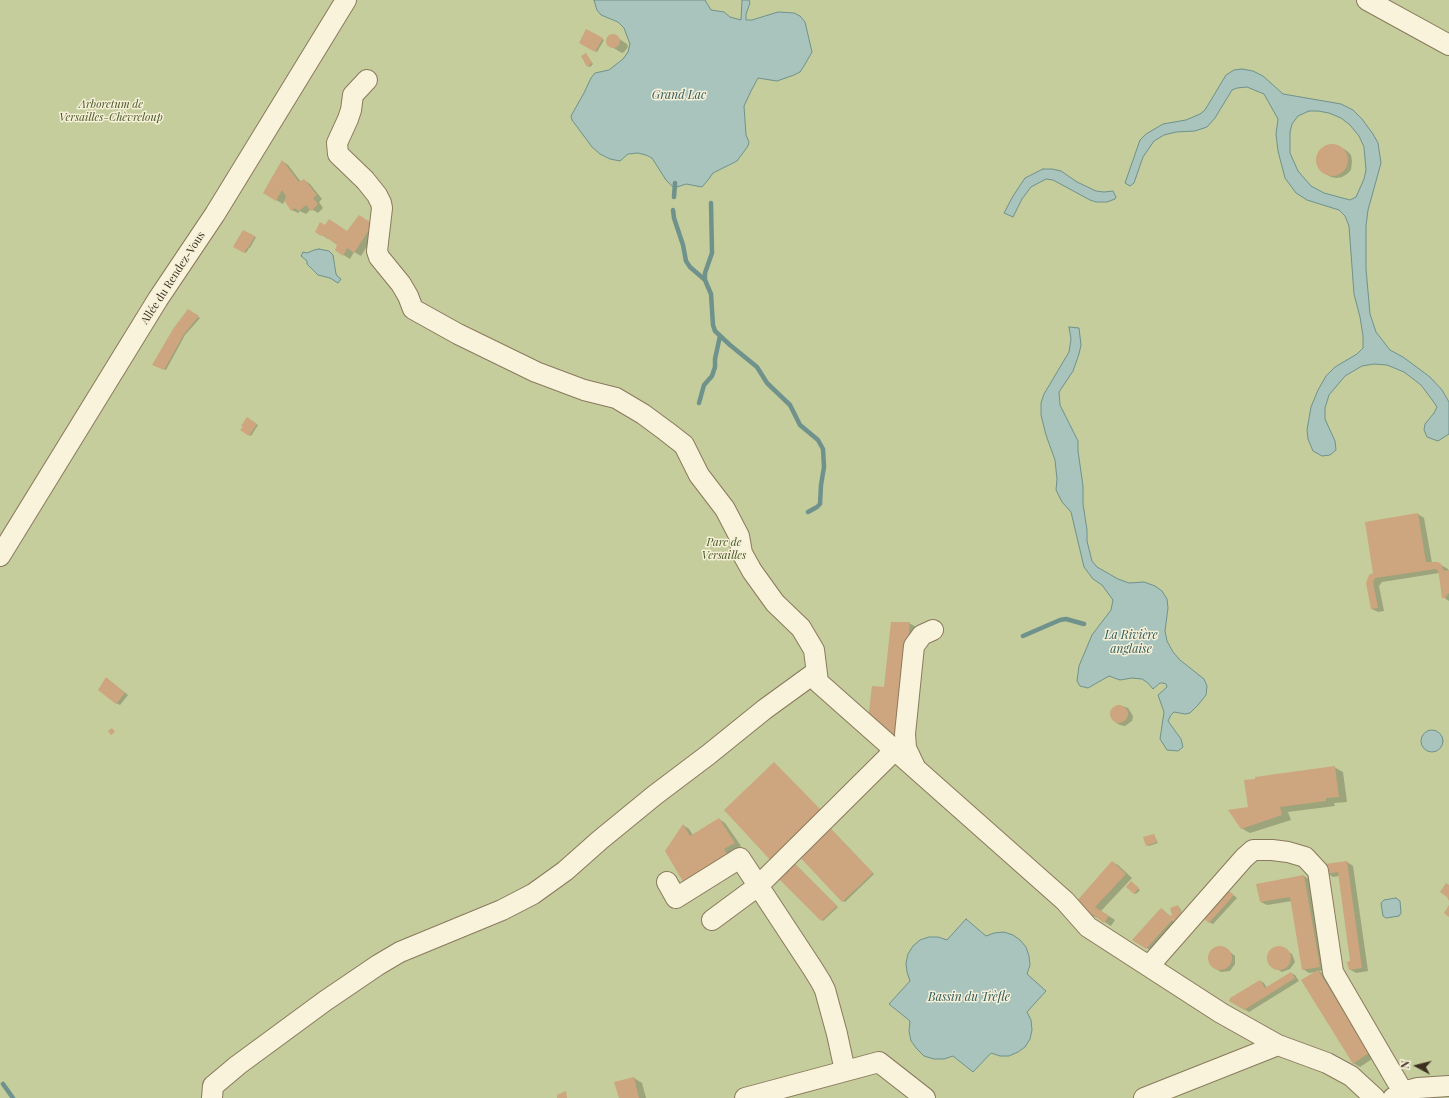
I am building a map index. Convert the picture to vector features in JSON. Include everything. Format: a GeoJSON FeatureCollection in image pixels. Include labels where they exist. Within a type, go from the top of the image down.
{"type":"FeatureCollection","features":[{"type":"Feature","properties":{"kind":"lane","name":"Allée du Rendez-Vous"},"geometry":{"type":"LineString","coordinates":[[0,556],[158,299],[215,214],[346,0]]}},
{"type":"Feature","properties":{"kind":"lane"},"geometry":{"type":"LineString","coordinates":[[1367,0],[1449,45]]}},
{"type":"Feature","properties":{"kind":"lane"},"geometry":{"type":"LineString","coordinates":[[367,80],[354,95],[348,119],[337,143],[338,154],[365,180],[377,195],[381,203],[382,208],[377,251],[379,257],[401,284],[413,309],[458,334],[536,372],[584,390],[600,393],[622,401],[643,414],[684,446],[700,475],[725,509],[739,536],[742,553],[752,571],[775,603],[801,628],[814,650],[818,682],[1064,901],[1088,927],[1221,1013],[1278,1045],[1327,1063],[1351,1076],[1375,1098]]}},
{"type":"Feature","properties":{"kind":"lane"},"geometry":{"type":"LineString","coordinates":[[918,772],[906,748],[905,741],[914,646],[922,635],[933,630]]}},
{"type":"Feature","properties":{"kind":"lane"},"geometry":{"type":"LineString","coordinates":[[212,1098],[213,1086],[238,1065],[325,1001],[378,965],[400,952],[502,910],[533,894],[565,871],[649,800],[708,755],[765,708],[816,672]]}},
{"type":"Feature","properties":{"kind":"lane"},"geometry":{"type":"LineString","coordinates":[[712,920],[758,886],[894,751]]}},
{"type":"Feature","properties":{"kind":"lane"},"geometry":{"type":"LineString","coordinates":[[1149,966],[1244,858],[1253,850],[1277,850],[1305,857],[1318,871],[1333,972],[1398,1095],[1418,1088],[1449,1086]]}},
{"type":"Feature","properties":{"kind":"lane"},"geometry":{"type":"LineString","coordinates":[[667,882],[676,898],[740,858],[813,968],[825,990],[845,1071]]}},
{"type":"Feature","properties":{"kind":"lane"},"geometry":{"type":"LineString","coordinates":[[1144,1098],[1278,1045]]}},
{"type":"Feature","properties":{"kind":"lane"},"geometry":{"type":"LineString","coordinates":[[745,1098],[879,1062],[925,1098]]}},
{"type":"Feature","properties":{"kind":"green space","name":"Parc de Versailles"},"geometry":{"type":"Polygon","coordinates":[[[0,0],[1449,0],[1449,1098],[0,1098],[0,0]]]}},
{"type":"Feature","properties":{"kind":"water","name":"Grand Lac"},"geometry":{"type":"Polygon","coordinates":[[[594,0],[705,0],[711,10],[724,12],[730,17],[741,20],[742,0],[749,0],[750,3],[746,14],[746,20],[752,20],[778,12],[794,13],[800,16],[805,22],[812,52],[800,72],[794,75],[777,81],[758,78],[744,106],[746,135],[749,142],[748,146],[737,161],[713,173],[702,187],[686,184],[674,188],[666,180],[652,158],[646,155],[638,153],[628,154],[620,161],[610,159],[600,154],[592,147],[572,120],[571,116],[591,78],[595,73],[609,70],[623,59],[628,52],[630,44],[624,28],[618,22],[601,15],[597,10],[594,0]]]}},
{"type":"Feature","properties":{"kind":"water"},"geometry":{"type":"Polygon","coordinates":[[[1242,69],[1253,71],[1263,76],[1283,94],[1341,104],[1353,110],[1362,119],[1378,143],[1381,163],[1368,210],[1366,226],[1366,269],[1370,314],[1376,332],[1390,350],[1403,357],[1430,377],[1442,390],[1449,402],[1449,434],[1438,441],[1427,437],[1424,430],[1425,424],[1437,407],[1421,385],[1404,372],[1387,365],[1374,364],[1362,366],[1345,376],[1329,395],[1325,408],[1325,419],[1335,441],[1336,450],[1330,455],[1322,456],[1313,451],[1308,439],[1307,430],[1311,407],[1318,390],[1326,376],[1335,367],[1357,354],[1363,348],[1360,317],[1354,294],[1349,226],[1345,216],[1339,210],[1307,200],[1296,193],[1285,178],[1278,151],[1276,134],[1278,119],[1264,94],[1247,87],[1232,90],[1215,118],[1207,127],[1195,131],[1176,132],[1164,135],[1154,141],[1143,157],[1134,183],[1130,186],[1125,183],[1140,140],[1146,134],[1163,124],[1186,120],[1200,114],[1205,110],[1226,75],[1234,70],[1242,69]],[[1309,111],[1298,116],[1292,124],[1290,132],[1290,153],[1298,171],[1311,186],[1324,193],[1350,200],[1356,197],[1364,179],[1366,170],[1364,147],[1359,136],[1350,125],[1341,118],[1329,113],[1309,111]]]}},
{"type":"Feature","properties":{"kind":"water"},"geometry":{"type":"Polygon","coordinates":[[[1043,169],[1061,171],[1077,182],[1096,191],[1113,191],[1116,197],[1115,199],[1107,202],[1096,202],[1053,180],[1046,179],[1031,187],[1022,199],[1013,217],[1004,213],[1025,178],[1043,169]]]}},
{"type":"Feature","properties":{"kind":"water"},"geometry":{"type":"Polygon","coordinates":[[[319,249],[329,251],[333,255],[336,274],[341,279],[338,283],[330,278],[318,275],[301,256],[303,252],[307,253],[319,249]]]}},
{"type":"Feature","properties":{"kind":"water","name":"La Rivière anglaise"},"geometry":{"type":"Polygon","coordinates":[[[1069,327],[1079,328],[1081,345],[1073,371],[1059,392],[1060,405],[1078,441],[1087,541],[1092,561],[1097,567],[1118,579],[1129,583],[1144,582],[1155,586],[1162,591],[1167,599],[1168,608],[1165,631],[1167,641],[1173,652],[1180,660],[1204,679],[1207,686],[1206,695],[1190,713],[1185,714],[1174,712],[1168,721],[1181,739],[1183,747],[1178,751],[1167,750],[1160,739],[1164,712],[1158,695],[1167,687],[1166,684],[1160,683],[1153,689],[1142,679],[1132,678],[1120,680],[1109,676],[1088,688],[1080,686],[1077,681],[1079,666],[1092,635],[1111,610],[1113,600],[1102,585],[1093,579],[1084,567],[1071,512],[1062,502],[1056,490],[1057,479],[1055,460],[1041,415],[1041,403],[1044,394],[1069,352],[1071,339],[1069,327]]]}},
{"type":"Feature","properties":{"kind":"water"},"geometry":{"type":"Polygon","coordinates":[[[1432,730],[1440,733],[1443,741],[1440,749],[1432,752],[1424,749],[1421,741],[1424,733],[1432,730]]]}},
{"type":"Feature","properties":{"kind":"water"},"geometry":{"type":"Polygon","coordinates":[[[1396,898],[1400,901],[1401,913],[1399,916],[1386,918],[1383,916],[1381,903],[1384,900],[1396,898]]]}},
{"type":"Feature","properties":{"kind":"water","name":"Bassin du Trèfle"},"geometry":{"type":"Polygon","coordinates":[[[966,919],[986,936],[1004,932],[1013,935],[1020,940],[1026,947],[1029,956],[1030,965],[1027,974],[1046,991],[1027,1012],[1031,1020],[1032,1030],[1030,1039],[1025,1047],[1009,1056],[1000,1056],[991,1053],[973,1072],[953,1056],[944,1059],[934,1059],[924,1056],[911,1041],[909,1031],[910,1021],[889,1004],[910,981],[906,963],[908,954],[913,946],[920,940],[929,937],[938,937],[947,940],[966,919]]]}},
{"type":"Feature","properties":{"kind":"building"},"geometry":{"type":"Polygon","coordinates":[[[586,29],[603,38],[595,52],[579,43],[586,29]]]}},
{"type":"Feature","properties":{"kind":"building"},"geometry":{"type":"Polygon","coordinates":[[[613,34],[618,36],[620,41],[618,46],[613,48],[608,46],[606,41],[608,36],[613,34]]]}},
{"type":"Feature","properties":{"kind":"building"},"geometry":{"type":"Polygon","coordinates":[[[586,53],[592,63],[587,67],[581,56],[586,53]]]}},
{"type":"Feature","properties":{"kind":"building"},"geometry":{"type":"Polygon","coordinates":[[[1329,144],[1335,144],[1344,148],[1348,160],[1344,172],[1335,176],[1329,176],[1320,172],[1316,163],[1316,157],[1320,148],[1329,144]]]}},
{"type":"Feature","properties":{"kind":"building"},"geometry":{"type":"Polygon","coordinates":[[[282,160],[299,182],[304,179],[317,195],[313,198],[318,204],[311,211],[306,205],[299,211],[294,208],[291,211],[284,200],[287,198],[282,190],[276,201],[263,193],[282,160]]]}},
{"type":"Feature","properties":{"kind":"building"},"geometry":{"type":"Polygon","coordinates":[[[359,215],[373,224],[354,253],[347,248],[343,256],[335,250],[337,245],[323,235],[321,236],[315,232],[320,222],[325,225],[329,219],[347,231],[359,215]]]}},
{"type":"Feature","properties":{"kind":"building"},"geometry":{"type":"Polygon","coordinates":[[[243,230],[255,236],[244,253],[233,247],[243,230]]]}},
{"type":"Feature","properties":{"kind":"building"},"geometry":{"type":"Polygon","coordinates":[[[188,309],[199,316],[184,334],[164,370],[152,365],[173,329],[188,309]]]}},
{"type":"Feature","properties":{"kind":"building"},"geometry":{"type":"Polygon","coordinates":[[[247,417],[257,424],[249,436],[240,430],[243,427],[241,426],[247,417]]]}},
{"type":"Feature","properties":{"kind":"building"},"geometry":{"type":"Polygon","coordinates":[[[1418,513],[1426,562],[1438,562],[1441,564],[1444,571],[1449,570],[1449,593],[1445,598],[1442,598],[1439,575],[1436,569],[1375,578],[1373,582],[1378,608],[1371,609],[1366,583],[1369,575],[1373,573],[1365,522],[1418,513]]]}},
{"type":"Feature","properties":{"kind":"building"},"geometry":{"type":"Polygon","coordinates":[[[891,622],[910,622],[898,735],[879,733],[868,720],[872,686],[884,687],[891,622]]]}},
{"type":"Feature","properties":{"kind":"building"},"geometry":{"type":"Polygon","coordinates":[[[106,677],[125,693],[116,704],[98,690],[106,677]]]}},
{"type":"Feature","properties":{"kind":"building"},"geometry":{"type":"Polygon","coordinates":[[[1115,705],[1123,705],[1128,710],[1126,721],[1123,723],[1115,723],[1110,718],[1110,710],[1115,705]]]}},
{"type":"Feature","properties":{"kind":"building"},"geometry":{"type":"Polygon","coordinates":[[[112,728],[115,732],[111,735],[108,731],[112,728]]]}},
{"type":"Feature","properties":{"kind":"building"},"geometry":{"type":"Polygon","coordinates":[[[774,762],[826,815],[774,864],[724,810],[774,762]]]}},
{"type":"Feature","properties":{"kind":"building"},"geometry":{"type":"Polygon","coordinates":[[[1335,766],[1339,797],[1326,798],[1326,801],[1280,807],[1282,815],[1241,829],[1228,810],[1248,807],[1244,780],[1255,779],[1255,777],[1335,766]]]}},
{"type":"Feature","properties":{"kind":"building"},"geometry":{"type":"Polygon","coordinates":[[[719,818],[735,843],[724,849],[729,858],[685,885],[665,851],[683,824],[690,836],[719,818]]]}},
{"type":"Feature","properties":{"kind":"building"},"geometry":{"type":"Polygon","coordinates":[[[828,826],[873,873],[842,902],[797,854],[828,826]]]}},
{"type":"Feature","properties":{"kind":"building"},"geometry":{"type":"Polygon","coordinates":[[[1154,834],[1157,842],[1146,846],[1143,837],[1154,834]]]}},
{"type":"Feature","properties":{"kind":"building"},"geometry":{"type":"Polygon","coordinates":[[[792,861],[837,906],[821,921],[776,876],[792,861]]]}},
{"type":"Feature","properties":{"kind":"building"},"geometry":{"type":"Polygon","coordinates":[[[1112,861],[1126,874],[1095,907],[1109,916],[1104,923],[1092,914],[1090,916],[1075,903],[1112,861]]]}},
{"type":"Feature","properties":{"kind":"building"},"geometry":{"type":"Polygon","coordinates":[[[1347,861],[1362,968],[1349,970],[1347,962],[1350,961],[1338,872],[1326,874],[1325,864],[1347,861]]]}},
{"type":"Feature","properties":{"kind":"building"},"geometry":{"type":"Polygon","coordinates":[[[1304,875],[1320,967],[1302,970],[1290,897],[1260,902],[1256,884],[1304,875]]]}},
{"type":"Feature","properties":{"kind":"building"},"geometry":{"type":"Polygon","coordinates":[[[1131,881],[1139,888],[1134,894],[1126,887],[1131,881]]]}},
{"type":"Feature","properties":{"kind":"building"},"geometry":{"type":"Polygon","coordinates":[[[1446,883],[1449,885],[1449,901],[1447,897],[1440,892],[1446,883]]]}},
{"type":"Feature","properties":{"kind":"building"},"geometry":{"type":"Polygon","coordinates":[[[1225,888],[1234,895],[1209,923],[1201,916],[1225,888]]]}},
{"type":"Feature","properties":{"kind":"building"},"geometry":{"type":"Polygon","coordinates":[[[1178,905],[1183,918],[1177,923],[1173,919],[1146,949],[1132,940],[1161,908],[1170,916],[1172,915],[1170,908],[1178,905]]]}},
{"type":"Feature","properties":{"kind":"building"},"geometry":{"type":"Polygon","coordinates":[[[1449,905],[1449,917],[1444,913],[1449,905]]]}},
{"type":"Feature","properties":{"kind":"building"},"geometry":{"type":"Polygon","coordinates":[[[1220,946],[1229,949],[1232,958],[1229,967],[1220,970],[1211,967],[1208,958],[1211,949],[1220,946]]]}},
{"type":"Feature","properties":{"kind":"building"},"geometry":{"type":"Polygon","coordinates":[[[1279,946],[1288,949],[1291,958],[1288,967],[1279,970],[1270,967],[1267,958],[1270,949],[1279,946]]]}},
{"type":"Feature","properties":{"kind":"building"},"geometry":{"type":"Polygon","coordinates":[[[1318,970],[1369,1053],[1353,1064],[1301,980],[1318,970]]]}},
{"type":"Feature","properties":{"kind":"building"},"geometry":{"type":"Polygon","coordinates":[[[1291,972],[1295,978],[1244,1010],[1229,1001],[1230,998],[1260,980],[1265,988],[1291,972]]]}},
{"type":"Feature","properties":{"kind":"building"},"geometry":{"type":"Polygon","coordinates":[[[634,1077],[639,1098],[619,1098],[614,1082],[634,1077]]]}},
{"type":"Feature","properties":{"kind":"building"},"geometry":{"type":"Polygon","coordinates":[[[566,1091],[567,1098],[557,1098],[557,1095],[566,1091]]]}},
{"type":"Feature","properties":{"kind":"waterway"},"geometry":{"type":"LineString","coordinates":[[674,197],[675,183]]}},
{"type":"Feature","properties":{"kind":"waterway"},"geometry":{"type":"LineString","coordinates":[[711,203],[712,253],[705,273],[705,280],[711,294],[713,325],[715,331],[757,367],[767,383],[790,405],[800,425],[818,440],[823,449],[824,467],[820,504],[808,512]]}},
{"type":"Feature","properties":{"kind":"waterway"},"geometry":{"type":"LineString","coordinates":[[673,210],[686,261],[690,267],[705,280]]}},
{"type":"Feature","properties":{"kind":"waterway"},"geometry":{"type":"LineString","coordinates":[[699,403],[704,385],[712,376],[715,367],[715,359],[720,336]]}},
{"type":"Feature","properties":{"kind":"waterway"},"geometry":{"type":"LineString","coordinates":[[1023,636],[1060,620],[1066,619],[1084,624]]}},
{"type":"Feature","properties":{"kind":"waterway"},"geometry":{"type":"LineString","coordinates":[[3,1084],[13,1098]]}},
{"type":"Feature","properties":{"kind":"park label","name":"Arboretum de Versailles-Chèvreloup"},"geometry":{"type":"Point","coordinates":[111,111]}}]}
